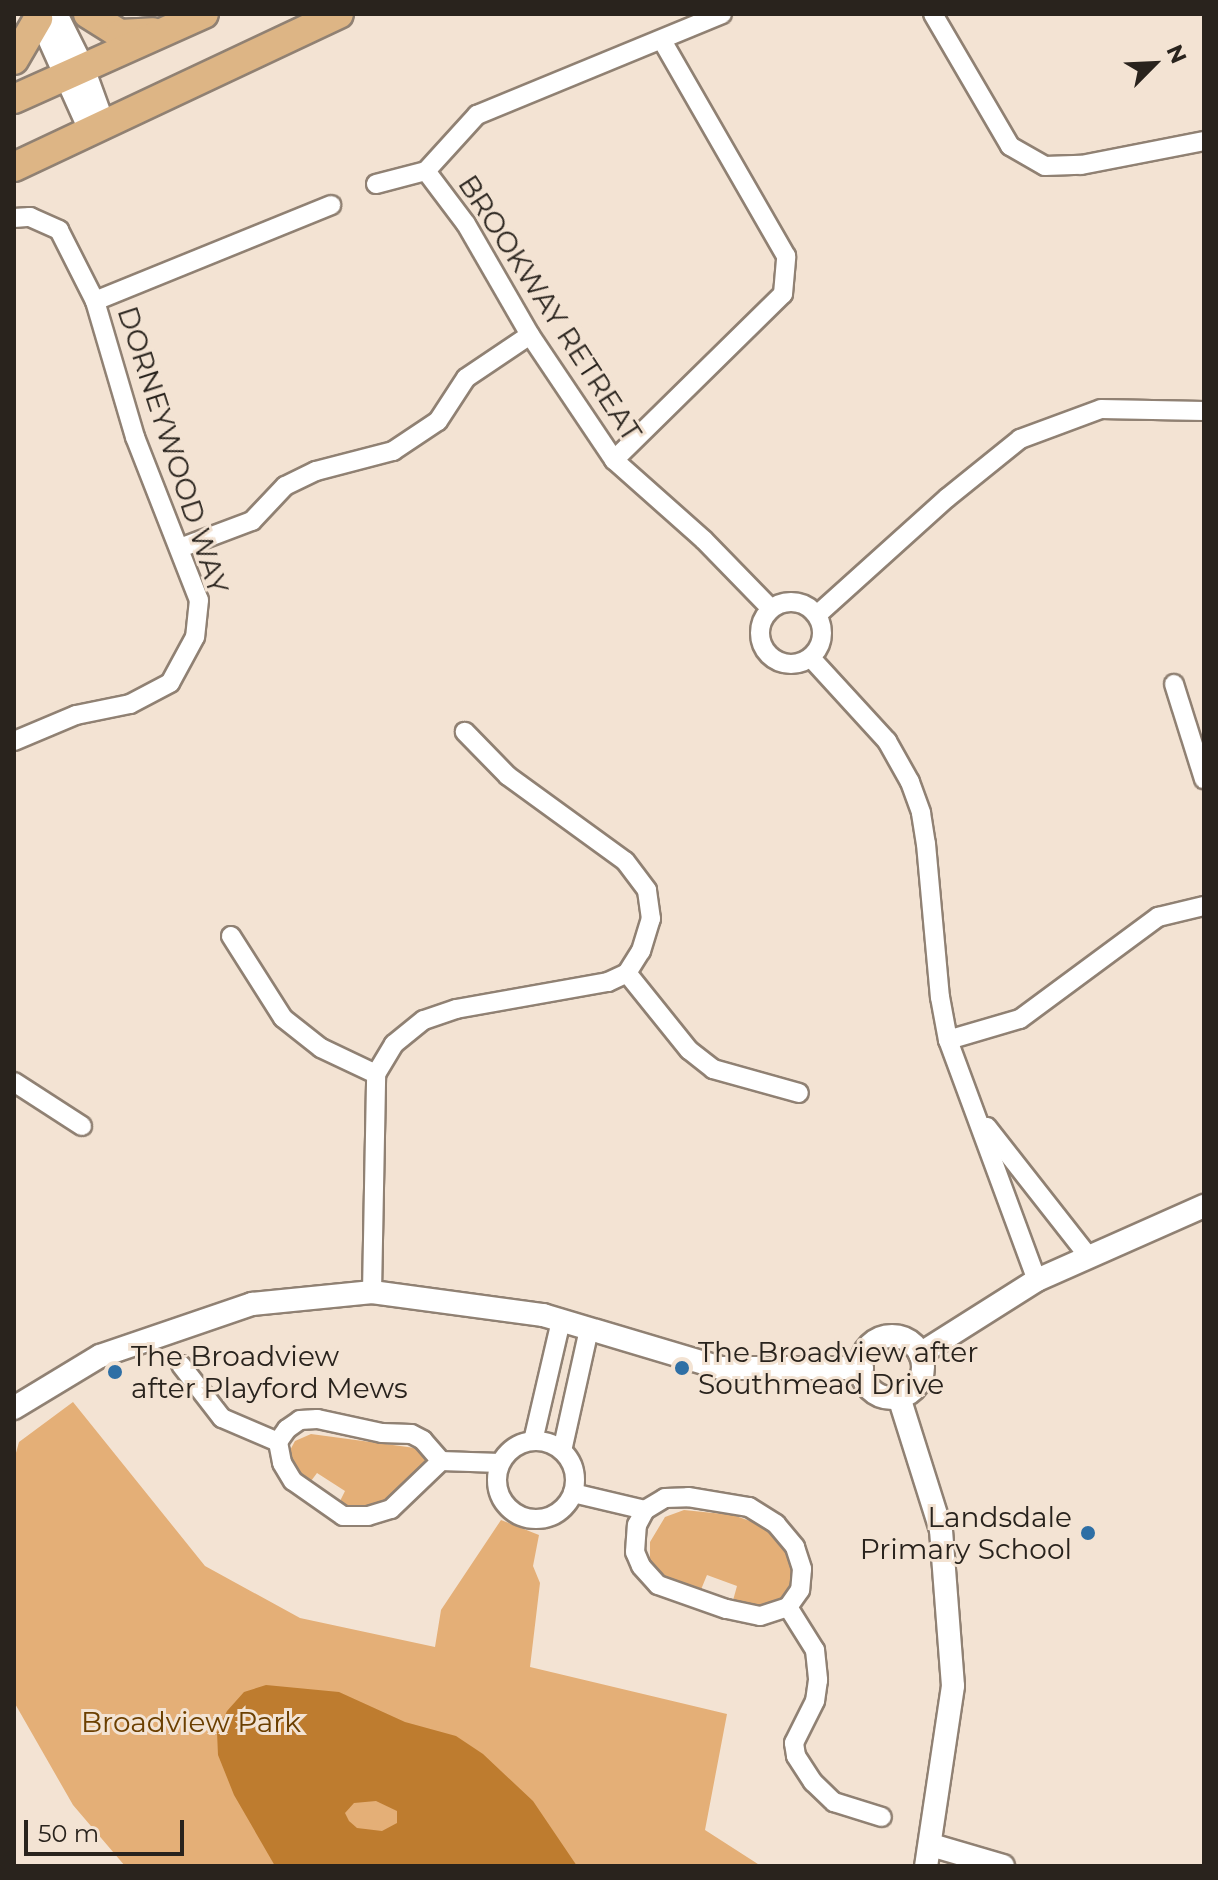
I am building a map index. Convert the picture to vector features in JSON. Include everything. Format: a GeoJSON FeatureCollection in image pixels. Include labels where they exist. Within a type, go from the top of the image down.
{"type":"FeatureCollection","features":[{"type":"Feature","properties":{"kind":"main road"},"geometry":{"type":"LineString","coordinates":[[88,14],[120,34],[165,31]]}},
{"type":"Feature","properties":{"kind":"main road"},"geometry":{"type":"LineString","coordinates":[[14,99],[204,14]]}},
{"type":"Feature","properties":{"kind":"main road"},"geometry":{"type":"LineString","coordinates":[[14,167],[339,14]]}},
{"type":"Feature","properties":{"kind":"main road"},"geometry":{"type":"LineString","coordinates":[[14,60],[44,16]]}},
{"type":"Feature","properties":{"kind":"street"},"geometry":{"type":"LineString","coordinates":[[426,171],[477,115],[663,42],[722,14]]}},
{"type":"Feature","properties":{"kind":"street"},"geometry":{"type":"LineString","coordinates":[[933,14],[1010,146],[1045,166],[1081,165],[1204,141]]}},
{"type":"Feature","properties":{"kind":"street"},"geometry":{"type":"LineString","coordinates":[[44,16],[73,72],[97,129]]}},
{"type":"Feature","properties":{"kind":"street"},"geometry":{"type":"LineString","coordinates":[[614,460],[783,294],[786,256],[663,42]]}},
{"type":"Feature","properties":{"kind":"street","name":"BROOKWAY RETREAT"},"geometry":{"type":"LineString","coordinates":[[376,184],[426,171],[466,224],[530,335],[614,460],[704,540],[771,609]]}},
{"type":"Feature","properties":{"kind":"street","name":"DORNEYWOOD WAY"},"geometry":{"type":"LineString","coordinates":[[95,301],[331,205]]}},
{"type":"Feature","properties":{"kind":"street","name":"DORNEYWOOD WAY"},"geometry":{"type":"LineString","coordinates":[[14,218],[30,217],[59,230],[95,301],[135,437],[199,600],[195,637],[170,683],[130,704],[76,715],[14,741]]}},
{"type":"Feature","properties":{"kind":"street"},"geometry":{"type":"LineString","coordinates":[[180,548],[252,521],[285,486],[316,471],[393,451],[438,421],[466,378],[530,335]]}},
{"type":"Feature","properties":{"kind":"street"},"geometry":{"type":"LineString","coordinates":[[817,615],[947,498],[1020,439],[1101,409],[1204,411]]}},
{"type":"Feature","properties":{"kind":"street"},"geometry":{"type":"LineString","coordinates":[[789,602],[800,603],[817,615],[822,638],[811,658],[788,664],[767,653],[760,630],[771,609],[789,602]]}},
{"type":"Feature","properties":{"kind":"street"},"geometry":{"type":"LineString","coordinates":[[811,658],[887,741],[910,782],[921,813],[926,844],[940,997],[948,1040],[1037,1280]]}},
{"type":"Feature","properties":{"kind":"street"},"geometry":{"type":"LineString","coordinates":[[1174,684],[1204,779]]}},
{"type":"Feature","properties":{"kind":"street"},"geometry":{"type":"LineString","coordinates":[[372,1292],[376,1074],[394,1044],[424,1020],[456,1009],[608,982],[627,973],[641,951],[651,919],[647,890],[625,861],[508,776],[465,732]]}},
{"type":"Feature","properties":{"kind":"street"},"geometry":{"type":"LineString","coordinates":[[948,1040],[1020,1019],[1158,917],[1204,906]]}},
{"type":"Feature","properties":{"kind":"street"},"geometry":{"type":"LineString","coordinates":[[231,936],[283,1018],[321,1048],[376,1074]]}},
{"type":"Feature","properties":{"kind":"street"},"geometry":{"type":"LineString","coordinates":[[627,973],[689,1050],[713,1069],[799,1093]]}},
{"type":"Feature","properties":{"kind":"street"},"geometry":{"type":"LineString","coordinates":[[14,1082],[82,1126]]}},
{"type":"Feature","properties":{"kind":"street"},"geometry":{"type":"LineString","coordinates":[[978,1115],[1088,1256]]}},
{"type":"Feature","properties":{"kind":"street"},"geometry":{"type":"LineString","coordinates":[[920,1354],[972,1324],[1037,1280],[1204,1206]]}},
{"type":"Feature","properties":{"kind":"street"},"geometry":{"type":"LineString","coordinates":[[14,1408],[100,1356],[252,1304],[372,1292],[543,1315],[721,1368],[862,1368]]}},
{"type":"Feature","properties":{"kind":"street"},"geometry":{"type":"LineString","coordinates":[[533,1441],[561,1321]]}},
{"type":"Feature","properties":{"kind":"street"},"geometry":{"type":"LineString","coordinates":[[562,1451],[589,1329]]}},
{"type":"Feature","properties":{"kind":"street"},"geometry":{"type":"LineString","coordinates":[[881,1338],[904,1338],[920,1354],[920,1380],[899,1397],[888,1398],[870,1388],[862,1368],[865,1353],[881,1338]]}},
{"type":"Feature","properties":{"kind":"street"},"geometry":{"type":"LineString","coordinates":[[181,1365],[222,1418],[278,1442]]}},
{"type":"Feature","properties":{"kind":"street"},"geometry":{"type":"LineString","coordinates":[[899,1397],[919,1453],[943,1545],[953,1686],[929,1856],[1003,1866]]}},
{"type":"Feature","properties":{"kind":"street"},"geometry":{"type":"LineString","coordinates":[[441,1461],[423,1440],[411,1434],[382,1433],[317,1419],[300,1420],[287,1429],[278,1442],[282,1463],[293,1481],[343,1516],[368,1516],[391,1509],[441,1461],[500,1463]]}},
{"type":"Feature","properties":{"kind":"street"},"geometry":{"type":"LineString","coordinates":[[533,1441],[546,1442],[562,1451],[575,1475],[573,1493],[556,1514],[543,1519],[525,1518],[513,1512],[498,1490],[500,1463],[509,1451],[533,1441]]}},
{"type":"Feature","properties":{"kind":"street"},"geometry":{"type":"LineString","coordinates":[[573,1493],[645,1510]]}},
{"type":"Feature","properties":{"kind":"street"},"geometry":{"type":"LineString","coordinates":[[688,1497],[749,1507],[776,1524],[795,1547],[802,1569],[800,1590],[788,1607],[760,1616],[726,1609],[658,1585],[641,1566],[635,1552],[637,1525],[645,1510],[665,1498],[688,1497]]}},
{"type":"Feature","properties":{"kind":"street"},"geometry":{"type":"LineString","coordinates":[[788,1607],[815,1650],[818,1680],[815,1701],[794,1743],[796,1756],[813,1782],[834,1802],[882,1817]]}},
{"type":"Feature","properties":{"kind":"green space","name":"Broadview Park"},"geometry":{"type":"Polygon","coordinates":[[[73,1402],[205,1566],[300,1618],[435,1647],[441,1610],[501,1520],[539,1535],[533,1566],[540,1583],[530,1667],[727,1714],[705,1830],[761,1866],[125,1866],[73,1805],[14,1702],[14,1460],[19,1442],[73,1402]]]}},
{"type":"Feature","properties":{"kind":"green space"},"geometry":{"type":"Polygon","coordinates":[[[311,1434],[415,1448],[430,1460],[390,1505],[367,1513],[338,1505],[345,1491],[317,1473],[308,1485],[300,1479],[288,1454],[295,1441],[311,1434]]]}},
{"type":"Feature","properties":{"kind":"green space"},"geometry":{"type":"Polygon","coordinates":[[[684,1510],[733,1515],[767,1527],[785,1546],[796,1576],[790,1597],[764,1611],[732,1604],[737,1586],[707,1575],[700,1592],[666,1581],[650,1561],[650,1542],[665,1517],[684,1510]]]}},
{"type":"Feature","properties":{"kind":"shaded area"},"geometry":{"type":"Polygon","coordinates":[[[266,1685],[339,1692],[405,1722],[456,1736],[483,1754],[533,1801],[577,1866],[275,1866],[234,1795],[218,1755],[217,1732],[227,1711],[244,1692],[266,1685]],[[376,1801],[354,1803],[345,1813],[357,1828],[382,1831],[397,1823],[397,1811],[376,1801]]]}},
{"type":"Feature","properties":{"kind":"place","name":"The Broadview after Southmead Drive"},"geometry":{"type":"Point","coordinates":[682,1368]}},
{"type":"Feature","properties":{"kind":"place","name":"The Broadview after Playford Mews"},"geometry":{"type":"Point","coordinates":[115,1372]}},
{"type":"Feature","properties":{"kind":"place","name":"Landsdale Primary School"},"geometry":{"type":"Point","coordinates":[1088,1533]}}]}
